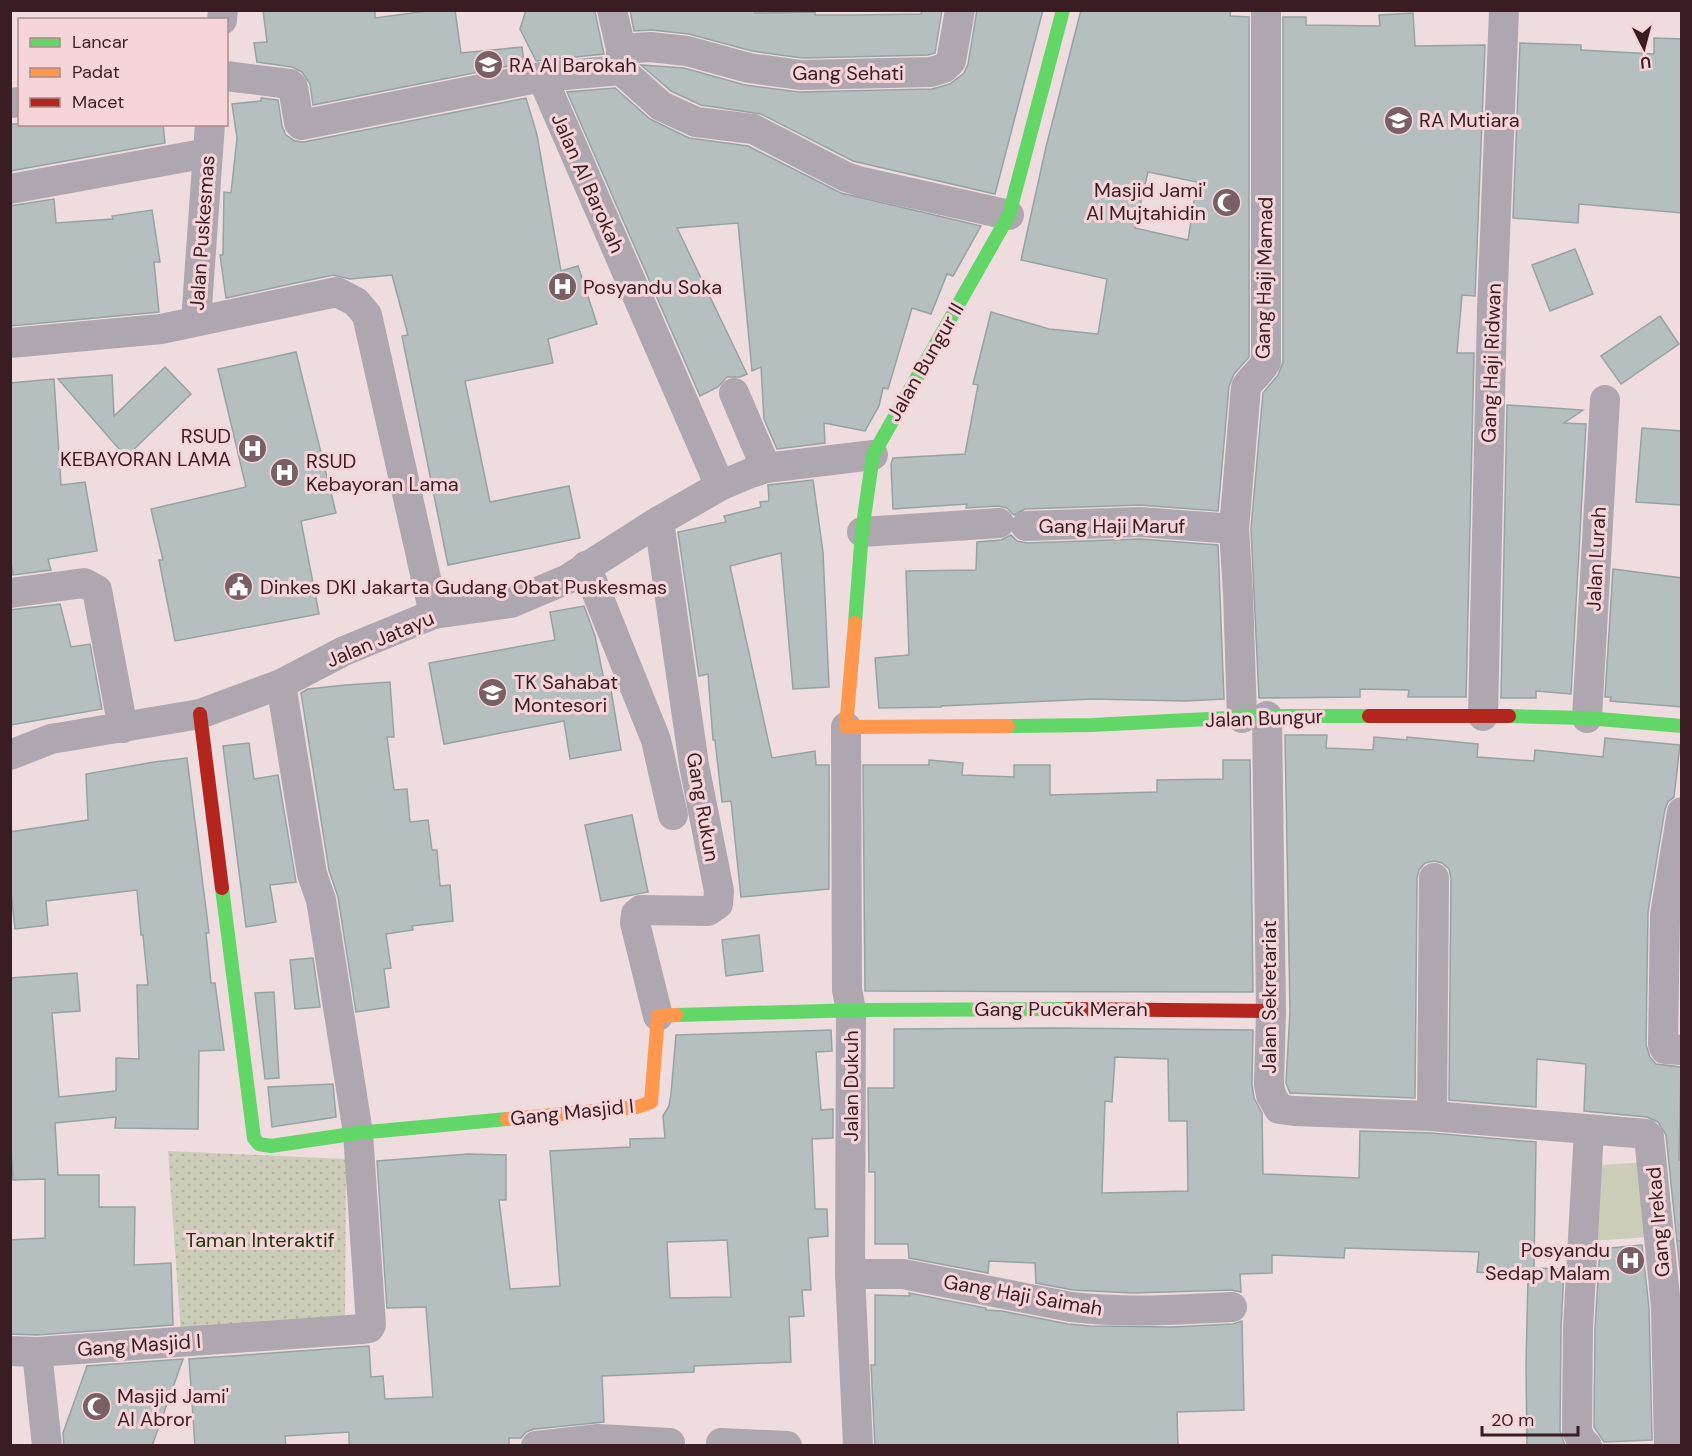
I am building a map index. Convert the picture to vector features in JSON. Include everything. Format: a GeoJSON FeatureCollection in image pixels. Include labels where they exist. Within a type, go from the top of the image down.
{"type":"FeatureCollection","features":[{"type":"Feature","properties":{"kind":"street"},"geometry":{"type":"LineString","coordinates":[[612,10],[621,60],[661,106],[696,122],[753,129],[862,183],[1009,215]]}},
{"type":"Feature","properties":{"kind":"street","name":"Gang Sehati"},"geometry":{"type":"LineString","coordinates":[[621,60],[650,48],[687,51],[749,68],[801,75],[931,72],[944,68],[951,61],[960,10]]}},
{"type":"Feature","properties":{"kind":"street","name":"Jalan Bungur II"},"geometry":{"type":"LineString","coordinates":[[846,727],[862,532],[873,455],[1009,215],[1063,10]]}},
{"type":"Feature","properties":{"kind":"street","name":"Gang Haji Mamad"},"geometry":{"type":"LineString","coordinates":[[1254,717],[1238,593],[1234,529],[1246,387],[1250,380],[1259,374],[1266,362],[1266,10]]}},
{"type":"Feature","properties":{"kind":"street","name":"Gang Haji Ridwan"},"geometry":{"type":"LineString","coordinates":[[1483,716],[1492,310],[1504,10]]}},
{"type":"Feature","properties":{"kind":"street"},"geometry":{"type":"LineString","coordinates":[[228,76],[290,84],[301,125],[621,60]]}},
{"type":"Feature","properties":{"kind":"street","name":"Jalan Al Barokah"},"geometry":{"type":"LineString","coordinates":[[542,77],[720,486]]}},
{"type":"Feature","properties":{"kind":"street"},"geometry":{"type":"LineString","coordinates":[[10,189],[209,139]]}},
{"type":"Feature","properties":{"kind":"street","name":"Jalan Puskesmas"},"geometry":{"type":"LineString","coordinates":[[209,139],[196,321],[337,292],[356,302],[367,315],[434,614]]}},
{"type":"Feature","properties":{"kind":"street"},"geometry":{"type":"LineString","coordinates":[[10,344],[161,329],[196,321]]}},
{"type":"Feature","properties":{"kind":"street"},"geometry":{"type":"LineString","coordinates":[[734,393],[766,468]]}},
{"type":"Feature","properties":{"kind":"street","name":"Jalan Lurah"},"geometry":{"type":"LineString","coordinates":[[1587,718],[1605,400]]}},
{"type":"Feature","properties":{"kind":"street","name":"Jalan Jatayu"},"geometry":{"type":"LineString","coordinates":[[10,754],[51,739],[200,714],[281,684],[344,651],[434,614],[511,603],[568,579],[659,521],[720,486],[766,468],[873,455]]}},
{"type":"Feature","properties":{"kind":"street","name":"Gang Rukun"},"geometry":{"type":"LineString","coordinates":[[658,1017],[635,923],[636,914],[641,910],[708,911],[718,904],[719,891],[694,765],[659,521]]}},
{"type":"Feature","properties":{"kind":"street","name":"Gang Haji Maruf"},"geometry":{"type":"LineString","coordinates":[[862,532],[1013,524],[1140,522],[1234,529]]}},
{"type":"Feature","properties":{"kind":"street"},"geometry":{"type":"LineString","coordinates":[[586,566],[656,740],[673,816]]}},
{"type":"Feature","properties":{"kind":"street"},"geometry":{"type":"LineString","coordinates":[[10,593],[84,582],[97,590],[123,728]]}},
{"type":"Feature","properties":{"kind":"street","name":"Gang Masjid I"},"geometry":{"type":"LineString","coordinates":[[24,1351],[369,1328],[371,1325],[358,1133],[321,900],[312,874],[281,684]]}},
{"type":"Feature","properties":{"kind":"street"},"geometry":{"type":"LineString","coordinates":[[200,714],[254,1138],[259,1144],[271,1146],[358,1133]]}},
{"type":"Feature","properties":{"kind":"street","name":"Jalan Bungur"},"geometry":{"type":"LineString","coordinates":[[846,727],[1092,725],[1254,717],[1483,716],[1587,718],[1682,726]]}},
{"type":"Feature","properties":{"kind":"street","name":"Jalan Sekretariat"},"geometry":{"type":"LineString","coordinates":[[1254,717],[1271,1011],[1269,1084],[1271,1095],[1279,1108],[1294,1111],[1432,1116],[1646,1134],[1651,1142]]}},
{"type":"Feature","properties":{"kind":"street","name":"Jalan Dukuh"},"geometry":{"type":"LineString","coordinates":[[846,727],[847,990],[851,1010],[850,1274],[858,1446]]}},
{"type":"Feature","properties":{"kind":"street"},"geometry":{"type":"LineString","coordinates":[[1682,812],[1665,915],[1663,1045],[1665,1049],[1682,1050]]}},
{"type":"Feature","properties":{"kind":"street"},"geometry":{"type":"LineString","coordinates":[[1432,1116],[1434,878]]}},
{"type":"Feature","properties":{"kind":"street","name":"Gang Pucuk Merah"},"geometry":{"type":"LineString","coordinates":[[851,1010],[1053,1008],[1271,1011]]}},
{"type":"Feature","properties":{"kind":"street"},"geometry":{"type":"LineString","coordinates":[[658,1017],[851,1010]]}},
{"type":"Feature","properties":{"kind":"street","name":"Gang Masjid I"},"geometry":{"type":"LineString","coordinates":[[358,1133],[637,1107],[651,1102],[658,1017]]}},
{"type":"Feature","properties":{"kind":"street"},"geometry":{"type":"LineString","coordinates":[[1587,1446],[1577,1431],[1579,1305],[1589,1130]]}},
{"type":"Feature","properties":{"kind":"street","name":"Gang Irekad"},"geometry":{"type":"LineString","coordinates":[[1651,1142],[1672,1282],[1669,1446]]}},
{"type":"Feature","properties":{"kind":"street","name":"Gang Haji Saimah"},"geometry":{"type":"LineString","coordinates":[[850,1274],[903,1274],[1071,1307],[1098,1310],[1152,1311],[1232,1307]]}},
{"type":"Feature","properties":{"kind":"street"},"geometry":{"type":"LineString","coordinates":[[24,1351],[47,1446]]}},
{"type":"Feature","properties":{"kind":"street"},"geometry":{"type":"LineString","coordinates":[[536,1446],[599,1438],[670,1443]]}},
{"type":"Feature","properties":{"kind":"street"},"geometry":{"type":"LineString","coordinates":[[721,1443],[787,1446]]}},
{"type":"Feature","properties":{"kind":"green space","name":"Taman Interaktif"},"geometry":{"type":"Polygon","coordinates":[[[168,1151],[346,1159],[345,1322],[181,1334],[168,1151]]]}},
{"type":"Feature","properties":{"kind":"green space"},"geometry":{"type":"Polygon","coordinates":[[[1646,1162],[1650,1237],[1590,1241],[1589,1166],[1646,1162]]]}},
{"type":"Feature","properties":{"kind":"building"},"geometry":{"type":"Polygon","coordinates":[[[263,10],[375,10],[375,18],[434,10],[455,10],[461,53],[522,47],[524,63],[313,105],[310,84],[302,72],[292,67],[257,62],[254,43],[267,42],[263,10]]]}},
{"type":"Feature","properties":{"kind":"building"},"geometry":{"type":"Polygon","coordinates":[[[526,10],[589,10],[595,12],[604,54],[536,61],[520,29],[526,10]]]}},
{"type":"Feature","properties":{"kind":"building"},"geometry":{"type":"Polygon","coordinates":[[[630,10],[755,10],[755,13],[815,12],[815,15],[852,15],[921,14],[922,10],[942,10],[935,53],[802,58],[752,51],[689,34],[652,30],[634,31],[630,10]]]}},
{"type":"Feature","properties":{"kind":"building"},"geometry":{"type":"Polygon","coordinates":[[[977,10],[1043,10],[995,194],[853,161],[761,114],[701,105],[671,91],[641,65],[684,68],[745,85],[799,92],[932,89],[950,84],[964,73],[968,64],[977,10]]]}},
{"type":"Feature","properties":{"kind":"building"},"geometry":{"type":"Polygon","coordinates":[[[1081,10],[1231,10],[1230,16],[1249,17],[1249,357],[1234,374],[1229,386],[1218,511],[1140,505],[1025,509],[1014,515],[1007,508],[998,506],[966,508],[967,504],[893,509],[891,464],[893,458],[965,454],[978,385],[973,384],[991,312],[1049,329],[1098,334],[1107,279],[1021,260],[1046,147],[1081,10]],[[1148,172],[1135,228],[1188,240],[1197,182],[1148,172]]]}},
{"type":"Feature","properties":{"kind":"building"},"geometry":{"type":"Polygon","coordinates":[[[1413,13],[1415,46],[1485,45],[1475,296],[1462,295],[1457,353],[1474,353],[1466,697],[1408,697],[1409,690],[1360,689],[1360,697],[1259,698],[1251,529],[1263,393],[1278,375],[1283,362],[1283,17],[1306,17],[1306,25],[1380,26],[1379,15],[1413,13]]]}},
{"type":"Feature","properties":{"kind":"building"},"geometry":{"type":"Polygon","coordinates":[[[1654,38],[1682,39],[1682,213],[1579,204],[1578,223],[1513,218],[1520,43],[1581,45],[1581,50],[1654,54],[1654,38]]]}},
{"type":"Feature","properties":{"kind":"building"},"geometry":{"type":"Polygon","coordinates":[[[615,88],[650,119],[689,138],[748,146],[841,193],[981,226],[953,276],[947,274],[931,314],[912,308],[888,389],[883,388],[879,406],[865,431],[824,423],[825,443],[777,449],[764,419],[761,367],[752,371],[738,223],[677,228],[747,374],[740,377],[727,377],[718,387],[700,396],[567,92],[615,88]]]}},
{"type":"Feature","properties":{"kind":"building"},"geometry":{"type":"Polygon","coordinates":[[[261,98],[278,100],[282,126],[286,135],[295,141],[304,142],[526,98],[537,135],[561,271],[578,266],[597,324],[548,339],[553,363],[465,381],[490,502],[569,486],[580,538],[448,565],[402,336],[408,335],[392,275],[350,279],[333,275],[226,298],[220,255],[223,255],[224,192],[231,193],[237,138],[232,104],[261,101],[261,98]]]}},
{"type":"Feature","properties":{"kind":"building"},"geometry":{"type":"Polygon","coordinates":[[[10,124],[18,124],[18,126],[163,126],[165,143],[10,171],[10,124]]]}},
{"type":"Feature","properties":{"kind":"building"},"geometry":{"type":"Polygon","coordinates":[[[54,199],[56,223],[113,219],[112,216],[152,210],[160,262],[154,262],[159,312],[10,326],[10,206],[54,199]]]}},
{"type":"Feature","properties":{"kind":"building"},"geometry":{"type":"Polygon","coordinates":[[[1575,249],[1593,294],[1550,311],[1532,265],[1575,249]]]}},
{"type":"Feature","properties":{"kind":"building"},"geometry":{"type":"Polygon","coordinates":[[[1660,316],[1679,344],[1621,384],[1601,356],[1660,316]]]}},
{"type":"Feature","properties":{"kind":"building"},"geometry":{"type":"Polygon","coordinates":[[[296,352],[336,513],[301,521],[319,614],[175,641],[159,560],[163,560],[151,509],[246,487],[218,369],[296,352]]]}},
{"type":"Feature","properties":{"kind":"building"},"geometry":{"type":"Polygon","coordinates":[[[165,367],[191,394],[126,457],[58,379],[112,375],[114,416],[165,367]]]}},
{"type":"Feature","properties":{"kind":"building"},"geometry":{"type":"Polygon","coordinates":[[[54,379],[61,485],[85,482],[97,551],[48,559],[51,570],[13,575],[10,555],[10,383],[54,379]]]}},
{"type":"Feature","properties":{"kind":"building"},"geometry":{"type":"Polygon","coordinates":[[[1507,405],[1583,410],[1564,423],[1586,424],[1571,694],[1536,691],[1536,698],[1501,698],[1507,405]]]}},
{"type":"Feature","properties":{"kind":"building"},"geometry":{"type":"Polygon","coordinates":[[[1642,428],[1682,431],[1682,505],[1636,502],[1642,428]]]}},
{"type":"Feature","properties":{"kind":"building"},"geometry":{"type":"Polygon","coordinates":[[[813,480],[823,552],[829,687],[793,689],[781,553],[730,566],[772,758],[815,751],[816,765],[829,765],[829,889],[741,897],[731,801],[722,802],[715,740],[713,740],[708,674],[699,676],[678,532],[726,522],[724,516],[761,507],[760,502],[769,501],[768,485],[813,480]]]}},
{"type":"Feature","properties":{"kind":"building"},"geometry":{"type":"Polygon","coordinates":[[[1011,535],[1017,541],[1027,543],[1140,539],[1218,545],[1224,699],[1185,701],[1093,699],[879,708],[875,658],[909,655],[906,571],[976,570],[977,542],[1001,540],[1011,535]]]}},
{"type":"Feature","properties":{"kind":"building"},"geometry":{"type":"Polygon","coordinates":[[[1613,569],[1682,578],[1682,707],[1610,701],[1611,697],[1605,697],[1613,569]]]}},
{"type":"Feature","properties":{"kind":"building"},"geometry":{"type":"Polygon","coordinates":[[[60,604],[71,647],[90,644],[102,709],[10,725],[10,610],[60,604]]]}},
{"type":"Feature","properties":{"kind":"building"},"geometry":{"type":"Polygon","coordinates":[[[584,606],[595,636],[605,685],[610,684],[621,750],[570,759],[564,721],[444,744],[429,663],[555,640],[550,612],[584,606]]]}},
{"type":"Feature","properties":{"kind":"building"},"geometry":{"type":"Polygon","coordinates":[[[390,682],[394,737],[387,737],[394,790],[407,789],[410,822],[428,820],[432,850],[437,850],[440,886],[450,885],[453,921],[412,926],[413,930],[386,934],[391,968],[384,969],[389,1007],[356,1012],[338,897],[329,870],[301,693],[308,689],[390,682]]]}},
{"type":"Feature","properties":{"kind":"building"},"geometry":{"type":"Polygon","coordinates":[[[1285,735],[1327,735],[1326,748],[1373,750],[1374,737],[1407,740],[1407,737],[1478,744],[1477,757],[1534,761],[1535,750],[1603,757],[1605,738],[1680,745],[1674,797],[1665,809],[1648,912],[1646,1045],[1650,1057],[1656,1064],[1681,1067],[1679,1160],[1682,1159],[1682,1289],[1666,1135],[1658,1122],[1647,1117],[1584,1111],[1586,1064],[1537,1059],[1536,1107],[1449,1100],[1451,878],[1449,869],[1442,863],[1434,861],[1425,863],[1419,870],[1417,878],[1415,1098],[1290,1093],[1286,1083],[1290,1011],[1285,735]]]}},
{"type":"Feature","properties":{"kind":"building"},"geometry":{"type":"Polygon","coordinates":[[[249,743],[254,779],[278,775],[296,882],[270,885],[276,922],[246,927],[223,746],[249,743]]]}},
{"type":"Feature","properties":{"kind":"building"},"geometry":{"type":"Polygon","coordinates":[[[187,758],[209,933],[206,933],[211,983],[215,983],[224,1050],[199,1051],[198,1129],[115,1128],[116,1117],[55,1123],[58,1175],[99,1175],[99,1207],[135,1207],[134,1265],[171,1263],[173,1325],[37,1335],[10,1334],[10,1240],[45,1238],[45,1179],[13,1180],[10,1132],[10,978],[77,973],[80,1011],[52,1013],[59,1097],[116,1091],[116,1058],[139,1059],[137,985],[148,985],[137,890],[46,901],[48,925],[15,929],[10,882],[10,832],[88,820],[86,774],[187,758]]]}},
{"type":"Feature","properties":{"kind":"building"},"geometry":{"type":"Polygon","coordinates":[[[929,760],[963,763],[962,775],[1014,777],[1014,765],[1050,765],[1050,795],[1157,792],[1157,780],[1223,779],[1223,760],[1250,760],[1253,992],[865,991],[863,765],[929,765],[929,760]]]}},
{"type":"Feature","properties":{"kind":"building"},"geometry":{"type":"Polygon","coordinates":[[[632,815],[648,892],[601,901],[585,825],[632,815]]]}},
{"type":"Feature","properties":{"kind":"building"},"geometry":{"type":"Polygon","coordinates":[[[759,935],[763,971],[726,976],[722,940],[759,935]]]}},
{"type":"Feature","properties":{"kind":"building"},"geometry":{"type":"Polygon","coordinates":[[[313,958],[320,1007],[295,1009],[290,960],[313,958]]]}},
{"type":"Feature","properties":{"kind":"building"},"geometry":{"type":"Polygon","coordinates":[[[274,992],[279,1078],[265,1079],[255,993],[274,992]]]}},
{"type":"Feature","properties":{"kind":"building"},"geometry":{"type":"Polygon","coordinates":[[[894,1029],[1253,1030],[1252,1084],[1254,1098],[1262,1113],[1263,1174],[1359,1178],[1360,1131],[1431,1133],[1536,1142],[1534,1268],[1564,1269],[1560,1431],[1565,1446],[1527,1446],[1528,1277],[1477,1272],[1479,1252],[1345,1248],[1344,1258],[1272,1255],[1272,1273],[1240,1274],[1241,1292],[1231,1290],[1132,1293],[1073,1290],[1036,1283],[1035,1263],[989,1261],[988,1273],[909,1258],[908,1244],[875,1244],[875,1172],[869,1172],[868,1088],[894,1088],[894,1029]],[[1115,1057],[1112,1102],[1105,1101],[1102,1193],[1188,1191],[1187,1121],[1169,1121],[1168,1059],[1115,1057]]]}},
{"type":"Feature","properties":{"kind":"building"},"geometry":{"type":"Polygon","coordinates":[[[831,1030],[832,1051],[816,1052],[821,1110],[833,1109],[833,1138],[812,1139],[815,1209],[827,1209],[828,1236],[808,1238],[811,1290],[802,1290],[804,1316],[789,1317],[791,1362],[694,1366],[694,1372],[602,1376],[604,1422],[534,1429],[526,1432],[521,1438],[509,1438],[509,1446],[349,1446],[349,1432],[285,1436],[286,1446],[195,1446],[189,1359],[369,1346],[371,1377],[383,1376],[385,1399],[433,1397],[426,1307],[387,1308],[377,1161],[468,1154],[506,1155],[506,1200],[499,1200],[510,1289],[560,1286],[550,1151],[630,1147],[630,1139],[665,1138],[663,1116],[669,1106],[671,1094],[676,1035],[831,1030]],[[727,1240],[667,1242],[670,1298],[731,1297],[727,1240]]]}},
{"type":"Feature","properties":{"kind":"building"},"geometry":{"type":"Polygon","coordinates":[[[333,1084],[336,1117],[272,1127],[268,1087],[333,1084]]]}},
{"type":"Feature","properties":{"kind":"building"},"geometry":{"type":"Polygon","coordinates":[[[1642,1245],[1649,1308],[1652,1440],[1604,1442],[1594,1427],[1595,1329],[1600,1249],[1642,1245]]]}},
{"type":"Feature","properties":{"kind":"building"},"geometry":{"type":"Polygon","coordinates":[[[909,1293],[986,1308],[986,1310],[1090,1326],[1172,1327],[1233,1324],[1242,1321],[1244,1410],[1177,1412],[1178,1446],[875,1446],[871,1365],[875,1365],[875,1295],[910,1296],[909,1293]]]}},
{"type":"Feature","properties":{"kind":"building"},"geometry":{"type":"Polygon","coordinates":[[[183,1359],[152,1446],[64,1446],[63,1433],[87,1366],[183,1359]]]}},
{"type":"Feature","properties":{"kind":"traffic: fast"},"geometry":{"type":"LineString","coordinates":[[855,623],[862,532],[873,455],[1009,215],[1063,10]]}},
{"type":"Feature","properties":{"kind":"traffic: fast"},"geometry":{"type":"LineString","coordinates":[[1008,726],[1092,725],[1267,716],[1369,716]]}},
{"type":"Feature","properties":{"kind":"traffic: fast"},"geometry":{"type":"LineString","coordinates":[[1509,716],[1587,718],[1682,726]]}},
{"type":"Feature","properties":{"kind":"traffic: fast"},"geometry":{"type":"LineString","coordinates":[[222,888],[254,1138],[259,1144],[271,1146],[358,1133],[507,1119]]}},
{"type":"Feature","properties":{"kind":"traffic: fast"},"geometry":{"type":"LineString","coordinates":[[676,1015],[861,1010],[1067,1009]]}},
{"type":"Feature","properties":{"kind":"traffic: slow"},"geometry":{"type":"LineString","coordinates":[[855,623],[846,727],[1008,726]]}},
{"type":"Feature","properties":{"kind":"traffic: slow"},"geometry":{"type":"LineString","coordinates":[[507,1119],[637,1107],[651,1102],[658,1016],[676,1015]]}},
{"type":"Feature","properties":{"kind":"traffic: jam"},"geometry":{"type":"LineString","coordinates":[[200,714],[222,888]]}},
{"type":"Feature","properties":{"kind":"traffic: jam"},"geometry":{"type":"LineString","coordinates":[[1369,716],[1509,716]]}},
{"type":"Feature","properties":{"kind":"traffic: jam"},"geometry":{"type":"LineString","coordinates":[[1067,1009],[1271,1011]]}},
{"type":"Feature","properties":{"kind":"place","name":"RA Al Barokah"},"geometry":{"type":"Point","coordinates":[488,65]}},
{"type":"Feature","properties":{"kind":"place","name":"RA Mutiara"},"geometry":{"type":"Point","coordinates":[1398,120]}},
{"type":"Feature","properties":{"kind":"place","name":"Masjid Jami' Al Mujtahidin"},"geometry":{"type":"Point","coordinates":[1227,202]}},
{"type":"Feature","properties":{"kind":"place","name":"Posyandu Soka"},"geometry":{"type":"Point","coordinates":[562,287]}},
{"type":"Feature","properties":{"kind":"place","name":"RSUD KEBAYORAN LAMA"},"geometry":{"type":"Point","coordinates":[252,448]}},
{"type":"Feature","properties":{"kind":"place","name":"RSUD Kebayoran Lama"},"geometry":{"type":"Point","coordinates":[285,473]}},
{"type":"Feature","properties":{"kind":"place","name":"Dinkes DKI Jakarta Gudang Obat Puskesmas"},"geometry":{"type":"Point","coordinates":[239,587]}},
{"type":"Feature","properties":{"kind":"place","name":"TK Sahabat Montesori"},"geometry":{"type":"Point","coordinates":[493,693]}},
{"type":"Feature","properties":{"kind":"place","name":"Posyandu Sedap Malam"},"geometry":{"type":"Point","coordinates":[1631,1261]}},
{"type":"Feature","properties":{"kind":"place","name":"Masjid Jami' Al Abror"},"geometry":{"type":"Point","coordinates":[96,1407]}}]}
